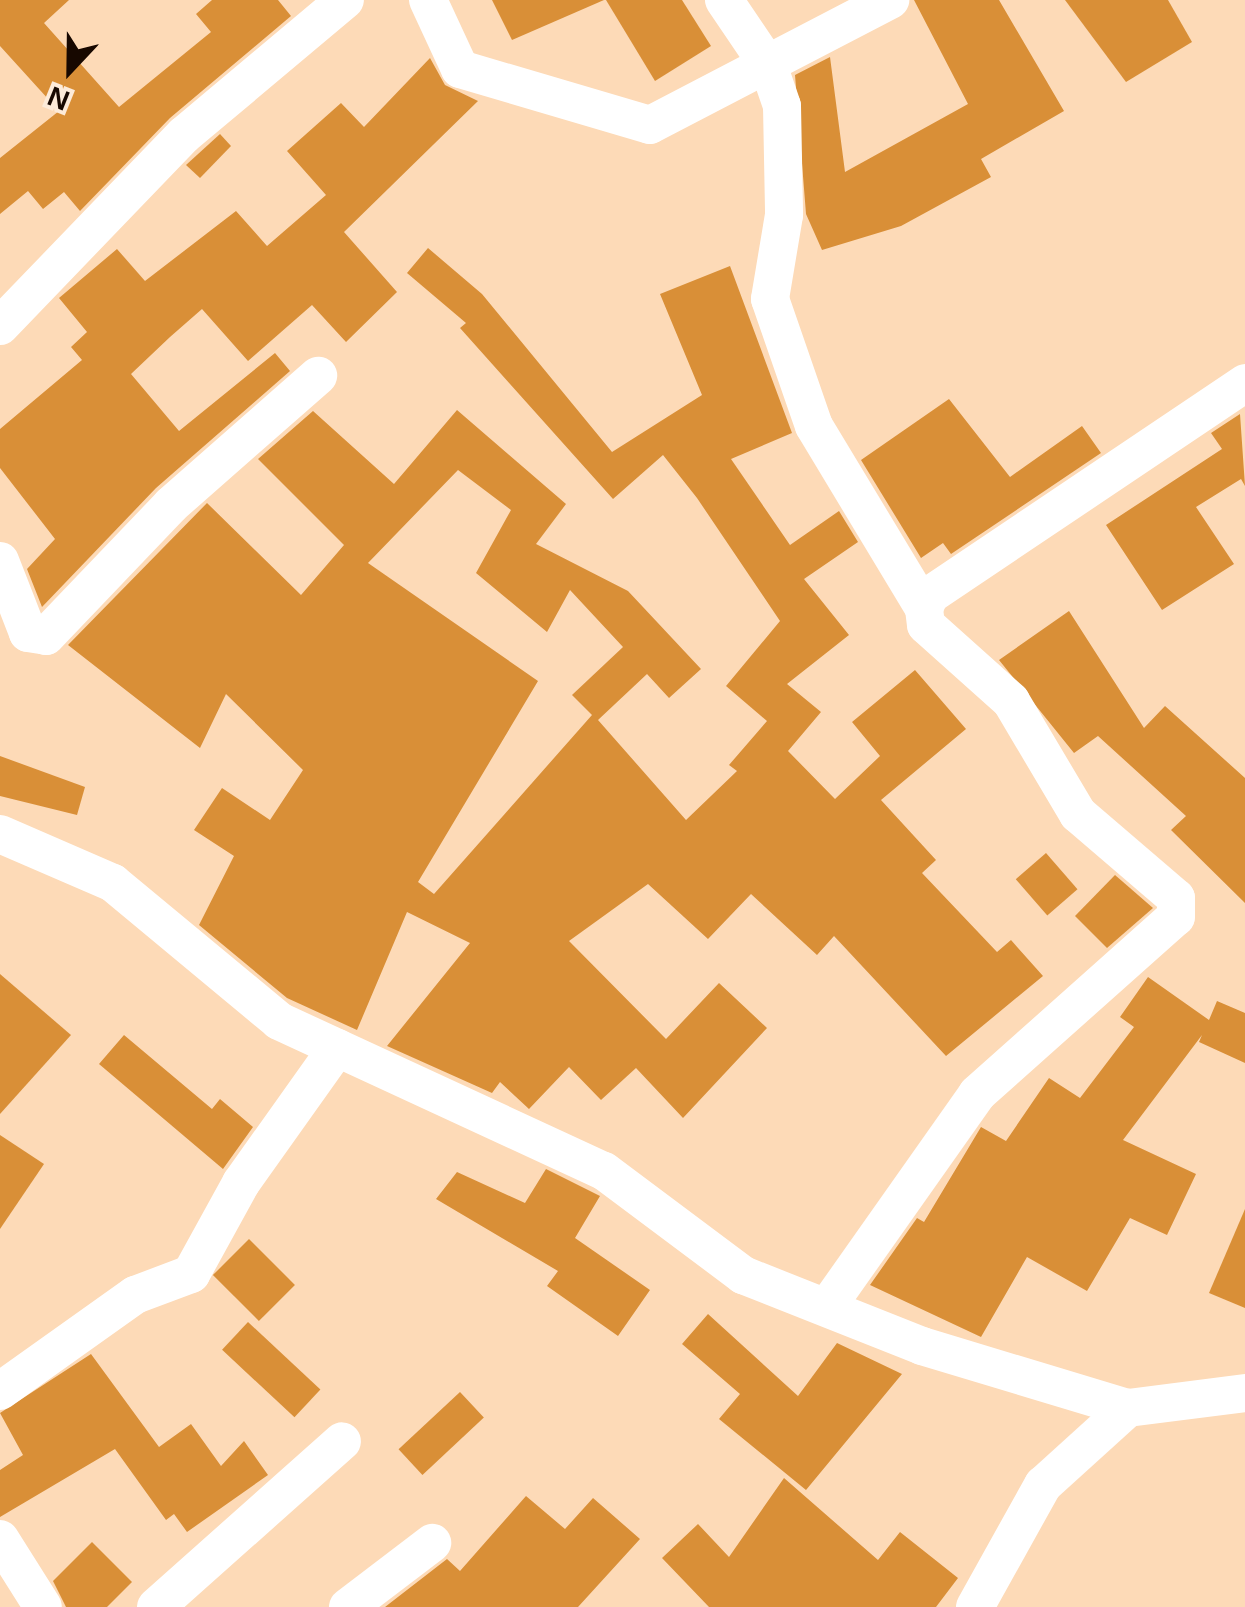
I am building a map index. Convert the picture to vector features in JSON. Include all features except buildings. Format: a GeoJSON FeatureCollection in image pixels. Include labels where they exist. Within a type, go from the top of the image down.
{"type":"FeatureCollection","features":[{"type":"Feature","properties":{"kind":"street"},"geometry":{"type":"LineString","coordinates":[[0,326],[184,135],[345,0]]}},
{"type":"Feature","properties":{"kind":"street"},"geometry":{"type":"LineString","coordinates":[[428,0],[460,69],[626,123],[650,125],[890,0]]}},
{"type":"Feature","properties":{"kind":"street"},"geometry":{"type":"LineString","coordinates":[[724,0],[768,65],[782,106],[784,215],[770,299],[814,426],[924,608],[926,625],[1011,701],[1078,814],[1176,898],[1176,916],[977,1094],[827,1307]]}},
{"type":"Feature","properties":{"kind":"street"},"geometry":{"type":"LineString","coordinates":[[0,560],[28,633],[46,636],[157,518],[318,376]]}},
{"type":"Feature","properties":{"kind":"street"},"geometry":{"type":"LineString","coordinates":[[924,608],[930,595],[1245,383]]}},
{"type":"Feature","properties":{"kind":"street"},"geometry":{"type":"LineString","coordinates":[[0,834],[113,883],[279,1021],[604,1170],[743,1274],[827,1307],[1128,1408],[1245,1393]]}},
{"type":"Feature","properties":{"kind":"street"},"geometry":{"type":"LineString","coordinates":[[0,1390],[135,1295],[191,1274],[241,1182],[338,1048]]}},
{"type":"Feature","properties":{"kind":"street"},"geometry":{"type":"LineString","coordinates":[[974,1607],[1043,1485],[1128,1408]]}},
{"type":"Feature","properties":{"kind":"street"},"geometry":{"type":"LineString","coordinates":[[156,1607],[342,1441]]}},
{"type":"Feature","properties":{"kind":"street"},"geometry":{"type":"LineString","coordinates":[[0,1539],[43,1607]]}},
{"type":"Feature","properties":{"kind":"street"},"geometry":{"type":"LineString","coordinates":[[348,1607],[432,1543]]}}]}
